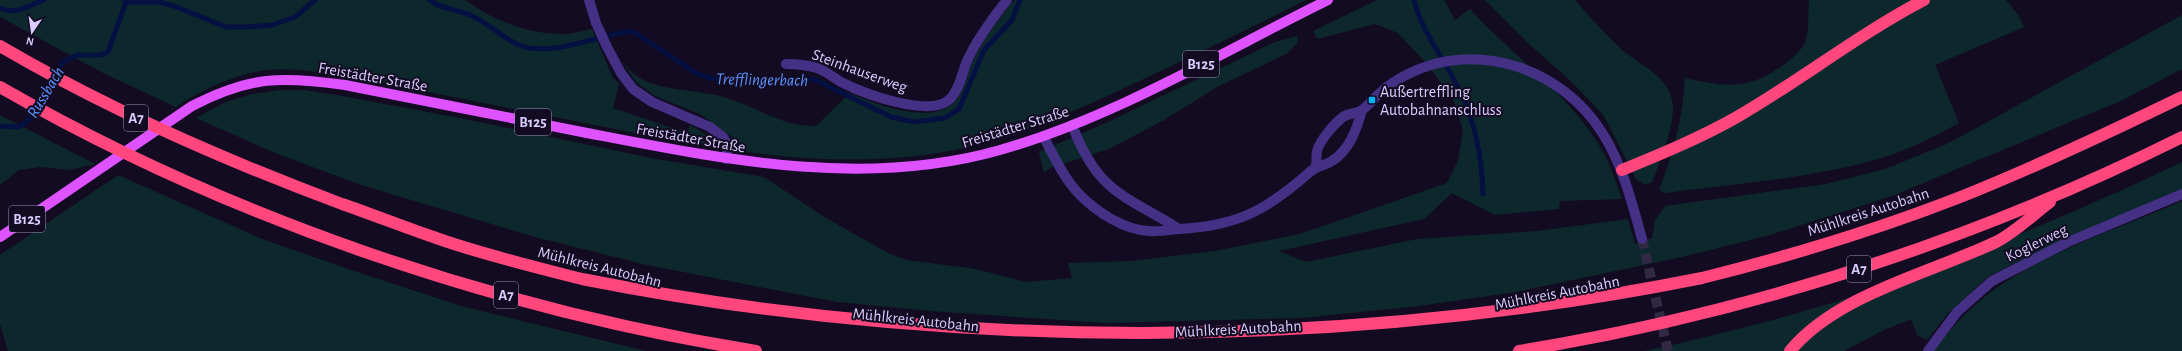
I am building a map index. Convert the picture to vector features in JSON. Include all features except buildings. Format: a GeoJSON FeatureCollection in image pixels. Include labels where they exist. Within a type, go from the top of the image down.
{"type":"FeatureCollection","features":[{"type":"Feature","properties":{"kind":"highway"},"geometry":{"type":"LineString","coordinates":[[1622,170],[1669,151],[1738,116],[1863,34],[1924,0]]}},
{"type":"Feature","properties":{"kind":"highway","name":"Mühlkreis Autobahn"},"geometry":{"type":"LineString","coordinates":[[0,46],[111,106],[190,143],[276,180],[441,240],[632,292],[715,308],[818,325],[914,336]]}},
{"type":"Feature","properties":{"kind":"highway","name":"A7"},"geometry":{"type":"LineString","coordinates":[[0,87],[118,150],[263,213],[381,257],[542,305],[633,328],[756,351]]}},
{"type":"Feature","properties":{"kind":"highway","name":"Mühlkreis Autobahn"},"geometry":{"type":"LineString","coordinates":[[1378,335],[1477,323],[1591,303],[1700,279],[1788,255],[1957,198],[2034,167],[2182,97]]}},
{"type":"Feature","properties":{"kind":"highway","name":"A7"},"geometry":{"type":"LineString","coordinates":[[1519,351],[1637,329],[1722,309],[1806,286],[1897,257],[2064,192],[2182,137]]}},
{"type":"Feature","properties":{"kind":"highway"},"geometry":{"type":"LineString","coordinates":[[1790,351],[1806,333],[1834,313],[1862,298],[1998,241],[2064,192]]}},
{"type":"Feature","properties":{"kind":"main road","name":"Freistädter Straße"},"geometry":{"type":"LineString","coordinates":[[0,237],[192,106],[236,87],[274,79],[306,79],[345,85],[726,159],[769,165],[812,168],[912,165],[974,156],[1043,136],[1072,125],[1136,96],[1328,0]]}},
{"type":"Feature","properties":{"kind":"street"},"geometry":{"type":"LineString","coordinates":[[589,0],[599,30],[621,73],[633,89],[652,102],[710,127],[723,137],[728,146],[726,159]]}},
{"type":"Feature","properties":{"kind":"street","name":"Steinhauserweg"},"geometry":{"type":"LineString","coordinates":[[786,64],[801,64],[818,68],[844,83],[867,93],[902,103],[929,105],[944,103],[951,98],[958,87],[978,40],[1007,0]]}},
{"type":"Feature","properties":{"kind":"street"},"geometry":{"type":"LineString","coordinates":[[1316,166],[1318,150],[1330,132],[1343,117],[1362,110],[1382,91],[1400,79],[1434,64],[1455,60],[1470,59],[1503,62],[1520,67],[1547,79],[1574,99],[1594,122],[1603,134],[1622,170],[1642,239]]}},
{"type":"Feature","properties":{"kind":"street"},"geometry":{"type":"LineString","coordinates":[[1043,136],[1072,185],[1079,194],[1094,207],[1113,219],[1141,230],[1179,229],[1213,226],[1251,214],[1278,199],[1316,166],[1332,161],[1346,146],[1357,130],[1362,110]]}},
{"type":"Feature","properties":{"kind":"street"},"geometry":{"type":"LineString","coordinates":[[1072,125],[1084,155],[1108,186],[1125,199],[1179,229]]}},
{"type":"Feature","properties":{"kind":"street","name":"Koglerweg"},"geometry":{"type":"LineString","coordinates":[[1928,351],[1957,312],[1992,281],[2068,242],[2182,194]]}},
{"type":"Feature","properties":{"kind":"green space"},"geometry":{"type":"Polygon","coordinates":[[[0,0],[465,0],[487,14],[509,24],[533,31],[563,34],[592,29],[612,76],[619,84],[613,108],[687,133],[690,125],[710,138],[714,145],[660,138],[348,76],[297,70],[276,69],[242,75],[197,94],[176,107],[103,73],[0,17],[0,0]]]}},
{"type":"Feature","properties":{"kind":"green space"},"geometry":{"type":"Polygon","coordinates":[[[1014,0],[1306,0],[1115,92],[1035,127],[972,146],[916,156],[860,160],[803,158],[747,152],[736,140],[700,114],[655,96],[636,82],[621,60],[633,73],[653,84],[727,98],[780,120],[791,123],[816,126],[850,93],[903,111],[918,113],[932,112],[944,109],[957,98],[963,89],[972,63],[981,46],[1014,0]]]}},
{"type":"Feature","properties":{"kind":"green space"},"geometry":{"type":"Polygon","coordinates":[[[1377,0],[1444,0],[1455,20],[1470,9],[1568,104],[1583,122],[1604,154],[1622,199],[1560,201],[1559,209],[1495,215],[1452,193],[1424,219],[1279,251],[1306,262],[1417,239],[1537,231],[1628,219],[1635,244],[1652,238],[1655,220],[1665,206],[1826,184],[1885,169],[1947,144],[2182,15],[2182,69],[2123,100],[1892,196],[1770,235],[1682,257],[1516,292],[1419,306],[1302,318],[1105,323],[930,311],[837,302],[647,265],[535,237],[361,185],[275,153],[196,118],[226,102],[252,94],[280,90],[305,90],[337,95],[465,119],[651,158],[764,177],[826,218],[888,253],[906,260],[976,269],[1026,282],[1072,278],[1068,263],[1131,261],[1215,251],[1300,234],[1447,183],[1458,161],[1463,131],[1453,99],[1426,63],[1398,33],[1375,24],[1317,39],[1313,31],[1377,0]]]}},
{"type":"Feature","properties":{"kind":"green space"},"geometry":{"type":"Polygon","coordinates":[[[1485,0],[1575,0],[1621,49],[1651,71],[1664,83],[1672,100],[1672,119],[1667,141],[1652,182],[1645,185],[1636,179],[1604,116],[1574,84],[1530,45],[1485,0]]]}},
{"type":"Feature","properties":{"kind":"green space"},"geometry":{"type":"Polygon","coordinates":[[[1809,0],[2006,0],[2018,15],[2024,27],[1935,65],[1959,123],[1910,148],[1889,156],[1852,166],[1799,176],[1665,193],[1659,190],[1669,163],[1680,122],[1685,78],[1726,85],[1749,82],[1773,72],[1795,56],[1806,40],[1808,31],[1809,0]]]}},
{"type":"Feature","properties":{"kind":"green space"},"geometry":{"type":"Polygon","coordinates":[[[1297,36],[1298,42],[1288,53],[1219,86],[1164,120],[1109,149],[1050,168],[1044,173],[1039,152],[1110,121],[1275,42],[1297,36]]]}},
{"type":"Feature","properties":{"kind":"green space"},"geometry":{"type":"Polygon","coordinates":[[[0,115],[95,164],[69,170],[40,167],[19,170],[0,185],[0,115]]]}},
{"type":"Feature","properties":{"kind":"green space"},"geometry":{"type":"Polygon","coordinates":[[[2182,162],[2182,189],[2064,239],[1989,276],[1948,313],[1927,340],[1917,335],[1911,319],[1884,330],[1844,351],[1645,351],[1759,324],[1872,290],[1951,262],[1990,246],[2106,197],[2182,162]]]}},
{"type":"Feature","properties":{"kind":"green space"},"geometry":{"type":"Polygon","coordinates":[[[118,175],[262,239],[354,271],[461,306],[646,351],[8,351],[0,324],[0,255],[118,175]]]}},
{"type":"Feature","properties":{"kind":"green space"},"geometry":{"type":"Polygon","coordinates":[[[2182,201],[2182,351],[1933,351],[1970,310],[1995,289],[2017,275],[2086,240],[2182,201]]]}},
{"type":"Feature","properties":{"kind":"waterway","name":"Trefflingerbach"},"geometry":{"type":"LineString","coordinates":[[0,8],[11,11],[28,7],[44,0]]}},
{"type":"Feature","properties":{"kind":"waterway","name":"Trefflingerbach"},"geometry":{"type":"LineString","coordinates":[[124,0],[126,2],[159,2],[174,6],[226,27],[272,25],[295,17],[315,0]]}},
{"type":"Feature","properties":{"kind":"waterway","name":"Trefflingerbach"},"geometry":{"type":"LineString","coordinates":[[430,0],[439,6],[467,14],[484,22],[501,35],[519,45],[543,49],[557,48],[624,32],[634,32],[696,73],[709,78],[767,82],[805,79],[816,80],[891,117],[915,122],[945,118],[959,109],[984,50],[1012,20],[1020,0]]}},
{"type":"Feature","properties":{"kind":"waterway"},"geometry":{"type":"LineString","coordinates":[[1414,0],[1428,35],[1455,81],[1471,117],[1480,155],[1483,194]]}},
{"type":"Feature","properties":{"kind":"waterway","name":"Russbach"},"geometry":{"type":"LineString","coordinates":[[0,126],[17,127],[26,123],[64,61],[77,55],[101,55],[108,52],[126,2]]}},
{"type":"Feature","properties":{"kind":"tunnel"},"geometry":{"type":"LineString","coordinates":[[1642,239],[1668,351]]}},
{"type":"Feature","properties":{"kind":"place","name":"Außertreffling Autobahnanschluss"},"geometry":{"type":"Point","coordinates":[1372,100]}}]}
